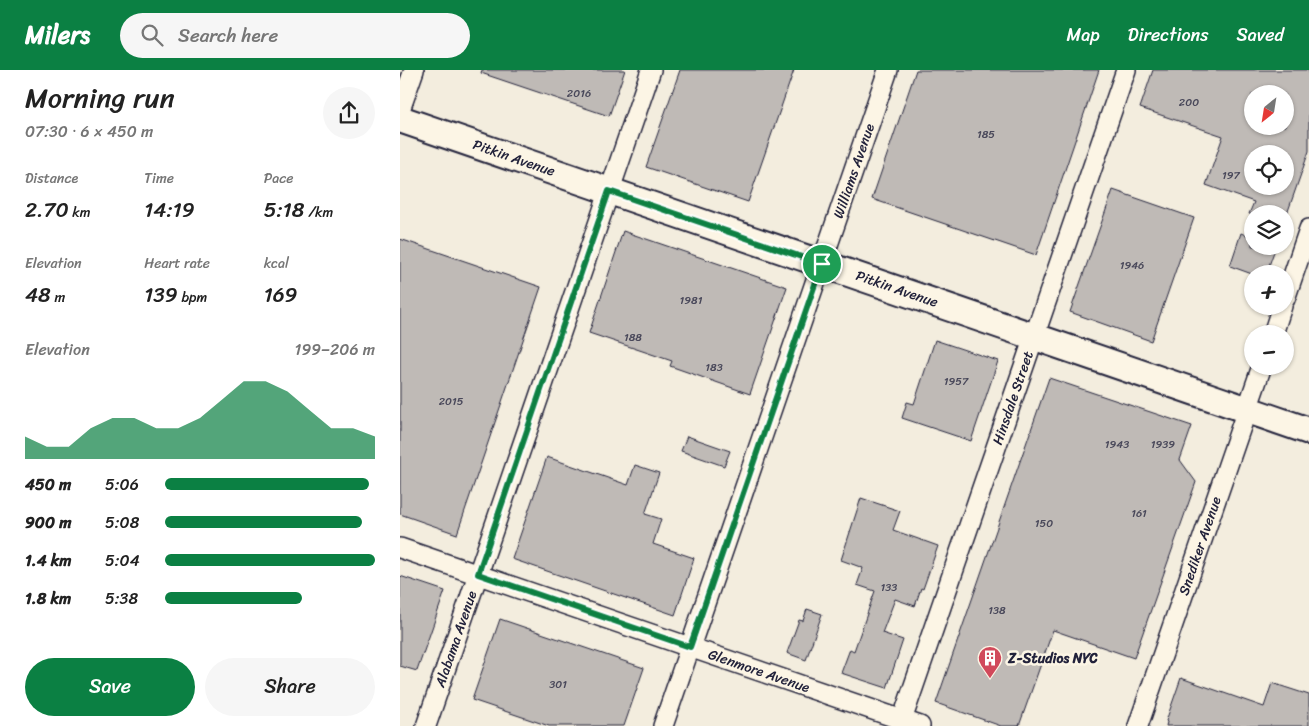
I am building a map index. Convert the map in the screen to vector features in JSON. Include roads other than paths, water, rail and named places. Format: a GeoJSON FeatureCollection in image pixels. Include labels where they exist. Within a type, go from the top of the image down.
{"type":"FeatureCollection","features":[{"type":"Feature","properties":{"kind":"street"},"geometry":{"type":"LineString","coordinates":[[400,110],[414,70]]}},
{"type":"Feature","properties":{"kind":"street","name":"Alabama Avenue"},"geometry":{"type":"LineString","coordinates":[[426,726],[651,70]]}},
{"type":"Feature","properties":{"kind":"street","name":"Williams Avenue"},"geometry":{"type":"LineString","coordinates":[[663,726],[888,70]]}},
{"type":"Feature","properties":{"kind":"street","name":"Hinsdale Street"},"geometry":{"type":"LineString","coordinates":[[901,723],[1126,70]]}},
{"type":"Feature","properties":{"kind":"street","name":"Pitkin Avenue"},"geometry":{"type":"LineString","coordinates":[[400,119],[1309,431]]}},
{"type":"Feature","properties":{"kind":"street"},"geometry":{"type":"LineString","coordinates":[[1294,273],[1309,229]]}},
{"type":"Feature","properties":{"kind":"street","name":"Snediker Avenue"},"geometry":{"type":"LineString","coordinates":[[1138,726],[1259,375]]}},
{"type":"Feature","properties":{"kind":"street","name":"Glenmore Avenue"},"geometry":{"type":"LineString","coordinates":[[400,548],[690,647],[901,723],[920,726]]}},
{"type":"Feature","properties":{"kind":"place","name":"Z-Studios NYC"},"geometry":{"type":"Point","coordinates":[990,679]}}]}
